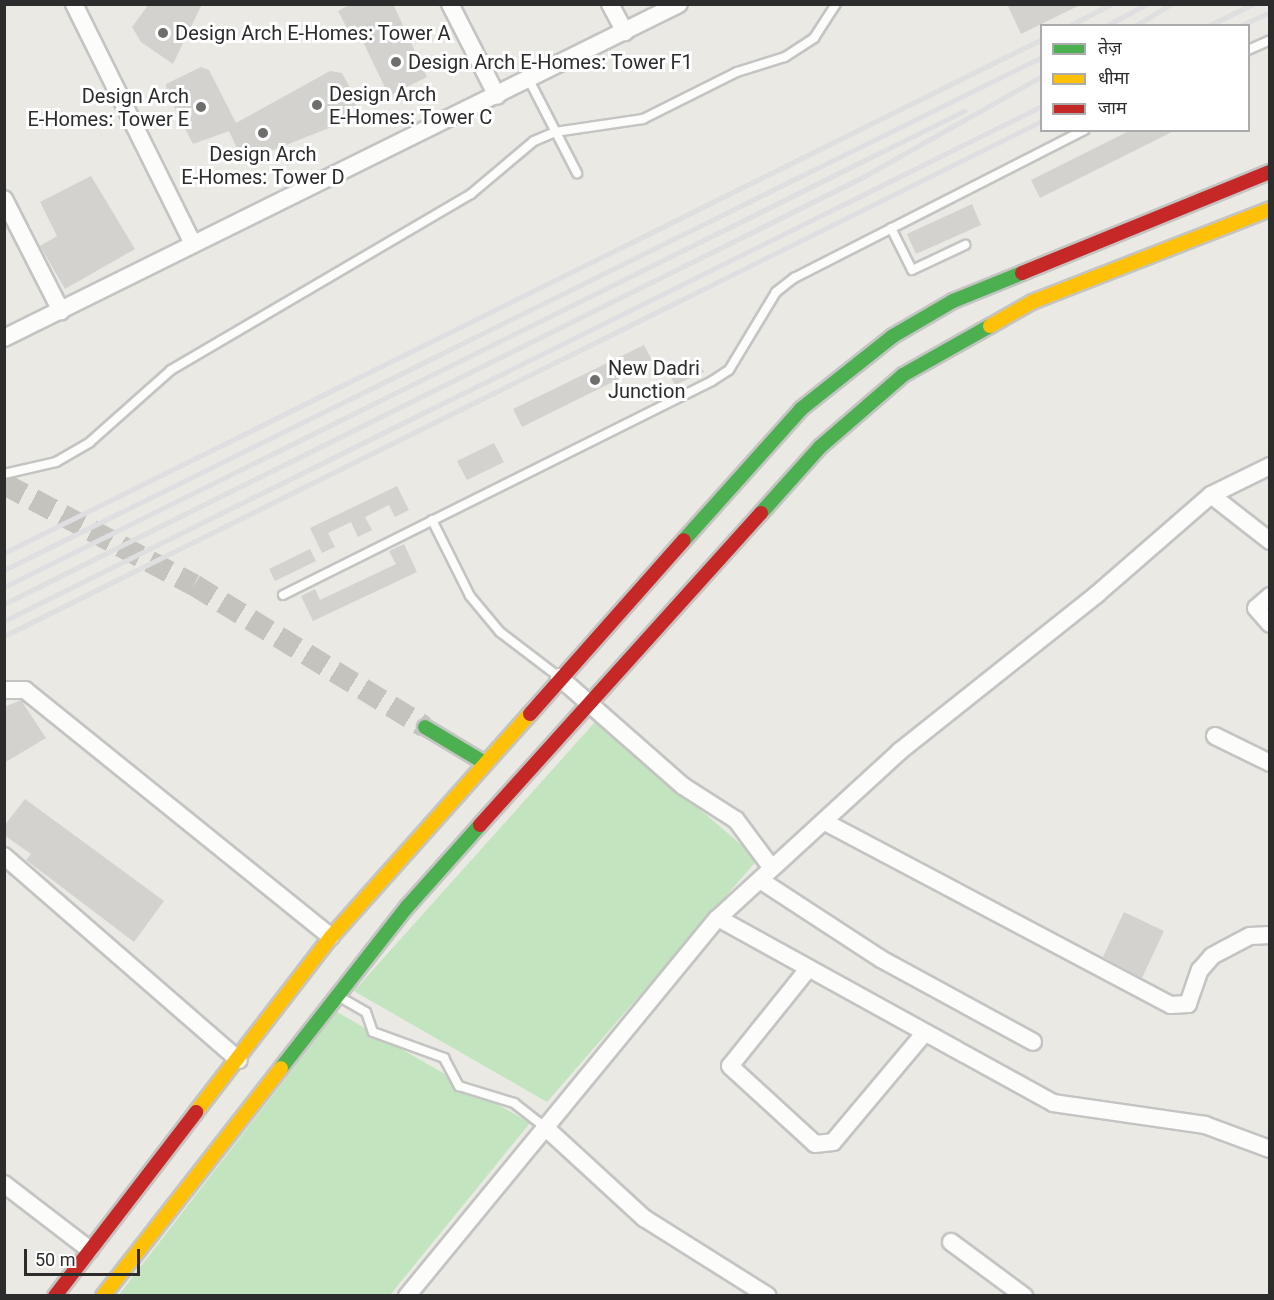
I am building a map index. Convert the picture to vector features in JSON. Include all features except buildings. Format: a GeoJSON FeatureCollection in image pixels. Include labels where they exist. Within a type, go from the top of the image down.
{"type":"FeatureCollection","features":[{"type":"Feature","properties":{"kind":"street"},"geometry":{"type":"LineString","coordinates":[[450,4],[497,96]]}},
{"type":"Feature","properties":{"kind":"street"},"geometry":{"type":"LineString","coordinates":[[610,4],[625,32]]}},
{"type":"Feature","properties":{"kind":"street"},"geometry":{"type":"LineString","coordinates":[[4,338],[679,4]]}},
{"type":"Feature","properties":{"kind":"street"},"geometry":{"type":"LineString","coordinates":[[74,6],[193,244]]}},
{"type":"Feature","properties":{"kind":"street"},"geometry":{"type":"LineString","coordinates":[[55,1296],[331,938],[559,677],[801,409],[893,336],[1025,270],[1269,172]]}},
{"type":"Feature","properties":{"kind":"street"},"geometry":{"type":"LineString","coordinates":[[4,200],[61,311]]}},
{"type":"Feature","properties":{"kind":"street"},"geometry":{"type":"LineString","coordinates":[[103,1296],[407,908],[587,704],[820,447],[903,375],[1032,302],[1269,209]]}},
{"type":"Feature","properties":{"kind":"street"},"geometry":{"type":"LineString","coordinates":[[407,1296],[718,918],[900,751],[1096,595],[1211,495],[1269,466]]}},
{"type":"Feature","properties":{"kind":"street"},"geometry":{"type":"LineString","coordinates":[[1211,495],[1269,541]]}},
{"type":"Feature","properties":{"kind":"street"},"geometry":{"type":"LineString","coordinates":[[1269,596],[1256,608],[1269,624]]}},
{"type":"Feature","properties":{"kind":"street"},"geometry":{"type":"LineString","coordinates":[[559,677],[683,786],[736,820],[771,867]]}},
{"type":"Feature","properties":{"kind":"street"},"geometry":{"type":"LineString","coordinates":[[4,690],[25,690],[331,938]]}},
{"type":"Feature","properties":{"kind":"street"},"geometry":{"type":"LineString","coordinates":[[426,727],[485,763]]}},
{"type":"Feature","properties":{"kind":"street"},"geometry":{"type":"LineString","coordinates":[[1215,736],[1269,763]]}},
{"type":"Feature","properties":{"kind":"street"},"geometry":{"type":"LineString","coordinates":[[825,822],[1171,1005],[1188,1004],[1200,970],[1212,956],[1250,936],[1269,935]]}},
{"type":"Feature","properties":{"kind":"street"},"geometry":{"type":"LineString","coordinates":[[4,856],[239,1060]]}},
{"type":"Feature","properties":{"kind":"street"},"geometry":{"type":"LineString","coordinates":[[760,880],[881,960],[1033,1042]]}},
{"type":"Feature","properties":{"kind":"street"},"geometry":{"type":"LineString","coordinates":[[718,918],[922,1036],[1053,1103],[1205,1125],[1269,1149]]}},
{"type":"Feature","properties":{"kind":"street"},"geometry":{"type":"LineString","coordinates":[[808,969],[730,1066],[814,1144],[833,1142],[922,1036]]}},
{"type":"Feature","properties":{"kind":"street"},"geometry":{"type":"LineString","coordinates":[[546,1128],[644,1218],[768,1296]]}},
{"type":"Feature","properties":{"kind":"street"},"geometry":{"type":"LineString","coordinates":[[4,1184],[90,1250]]}},
{"type":"Feature","properties":{"kind":"street"},"geometry":{"type":"LineString","coordinates":[[951,1242],[1024,1296]]}},
{"type":"Feature","properties":{"kind":"lane"},"geometry":{"type":"LineString","coordinates":[[4,474],[56,462],[90,442],[171,370],[471,194],[515,152],[555,132],[643,119],[737,72],[785,57],[814,38],[836,4]]}},
{"type":"Feature","properties":{"kind":"lane"},"geometry":{"type":"LineString","coordinates":[[1250,49],[1269,40]]}},
{"type":"Feature","properties":{"kind":"lane"},"geometry":{"type":"LineString","coordinates":[[529,80],[577,173]]}},
{"type":"Feature","properties":{"kind":"lane"},"geometry":{"type":"LineString","coordinates":[[283,595],[712,381],[729,370],[776,292],[891,228],[1081,132]]}},
{"type":"Feature","properties":{"kind":"lane"},"geometry":{"type":"LineString","coordinates":[[891,228],[912,270],[965,245]]}},
{"type":"Feature","properties":{"kind":"lane"},"geometry":{"type":"LineString","coordinates":[[432,520],[470,596],[500,632],[559,677]]}},
{"type":"Feature","properties":{"kind":"lane"},"geometry":{"type":"LineString","coordinates":[[338,996],[366,1012],[373,1032],[444,1058],[459,1086],[514,1103],[546,1128]]}},
{"type":"Feature","properties":{"kind":"green space"},"geometry":{"type":"Polygon","coordinates":[[[596,721],[758,859],[547,1102],[354,991],[596,721]]]}},
{"type":"Feature","properties":{"kind":"green space"},"geometry":{"type":"Polygon","coordinates":[[[337,1012],[530,1123],[390,1295],[118,1296],[337,1012]]]}},
{"type":"Feature","properties":{"kind":"tunnel"},"geometry":{"type":"LineString","coordinates":[[4,484],[194,585],[425,727]]}},
{"type":"Feature","properties":{"kind":"railway"},"geometry":{"type":"LineString","coordinates":[[1073,24],[1111,4]]}},
{"type":"Feature","properties":{"kind":"railway"},"geometry":{"type":"LineString","coordinates":[[1110,24],[1147,4]]}},
{"type":"Feature","properties":{"kind":"railway"},"geometry":{"type":"LineString","coordinates":[[1138,24],[1171,4]]}},
{"type":"Feature","properties":{"kind":"railway"},"geometry":{"type":"LineString","coordinates":[[1212,24],[1253,4]]}},
{"type":"Feature","properties":{"kind":"railway"},"geometry":{"type":"LineString","coordinates":[[1244,24],[1270,12]]}},
{"type":"Feature","properties":{"kind":"railway"},"geometry":{"type":"LineString","coordinates":[[4,553],[1040,40]]}},
{"type":"Feature","properties":{"kind":"railway"},"geometry":{"type":"LineString","coordinates":[[4,570],[1040,58]]}},
{"type":"Feature","properties":{"kind":"railway"},"geometry":{"type":"LineString","coordinates":[[4,604],[863,177],[1040,77]]}},
{"type":"Feature","properties":{"kind":"railway"},"geometry":{"type":"LineString","coordinates":[[4,621],[1040,107]]}},
{"type":"Feature","properties":{"kind":"railway"},"geometry":{"type":"LineString","coordinates":[[4,587],[964,111]]}},
{"type":"Feature","properties":{"kind":"railway"},"geometry":{"type":"LineString","coordinates":[[4,636],[1040,122]]}},
{"type":"Feature","properties":{"kind":"traffic: fast"},"geometry":{"type":"LineString","coordinates":[[684,540],[801,409],[893,336],[953,301],[1022,273]]}},
{"type":"Feature","properties":{"kind":"traffic: fast"},"geometry":{"type":"LineString","coordinates":[[761,513],[820,447],[903,375],[990,326]]}},
{"type":"Feature","properties":{"kind":"traffic: fast"},"geometry":{"type":"LineString","coordinates":[[425,727],[485,763]]}},
{"type":"Feature","properties":{"kind":"traffic: fast"},"geometry":{"type":"LineString","coordinates":[[281,1068],[407,907],[480,825]]}},
{"type":"Feature","properties":{"kind":"traffic: slow"},"geometry":{"type":"LineString","coordinates":[[990,326],[1032,302],[1270,209]]}},
{"type":"Feature","properties":{"kind":"traffic: slow"},"geometry":{"type":"LineString","coordinates":[[196,1112],[331,937],[530,714]]}},
{"type":"Feature","properties":{"kind":"traffic: slow"},"geometry":{"type":"LineString","coordinates":[[103,1296],[281,1068]]}},
{"type":"Feature","properties":{"kind":"traffic: jam"},"geometry":{"type":"LineString","coordinates":[[1022,273],[1270,172]]}},
{"type":"Feature","properties":{"kind":"traffic: jam"},"geometry":{"type":"LineString","coordinates":[[480,825],[761,513]]}},
{"type":"Feature","properties":{"kind":"traffic: jam"},"geometry":{"type":"LineString","coordinates":[[530,714],[684,540]]}},
{"type":"Feature","properties":{"kind":"traffic: jam"},"geometry":{"type":"LineString","coordinates":[[55,1296],[196,1112]]}},
{"type":"Feature","properties":{"kind":"place","name":"Design Arch E-Homes: Tower A"},"geometry":{"type":"Point","coordinates":[163,33]}},
{"type":"Feature","properties":{"kind":"place","name":"Design Arch E-Homes: Tower F1"},"geometry":{"type":"Point","coordinates":[396,62]}},
{"type":"Feature","properties":{"kind":"place","name":"Design Arch E-Homes: Tower C"},"geometry":{"type":"Point","coordinates":[317,105]}},
{"type":"Feature","properties":{"kind":"place","name":"Design Arch E-Homes: Tower E"},"geometry":{"type":"Point","coordinates":[201,107]}},
{"type":"Feature","properties":{"kind":"place","name":"Design Arch E-Homes: Tower D"},"geometry":{"type":"Point","coordinates":[263,133]}},
{"type":"Feature","properties":{"kind":"place","name":"New Dadri Junction"},"geometry":{"type":"Point","coordinates":[595,380]}}]}
